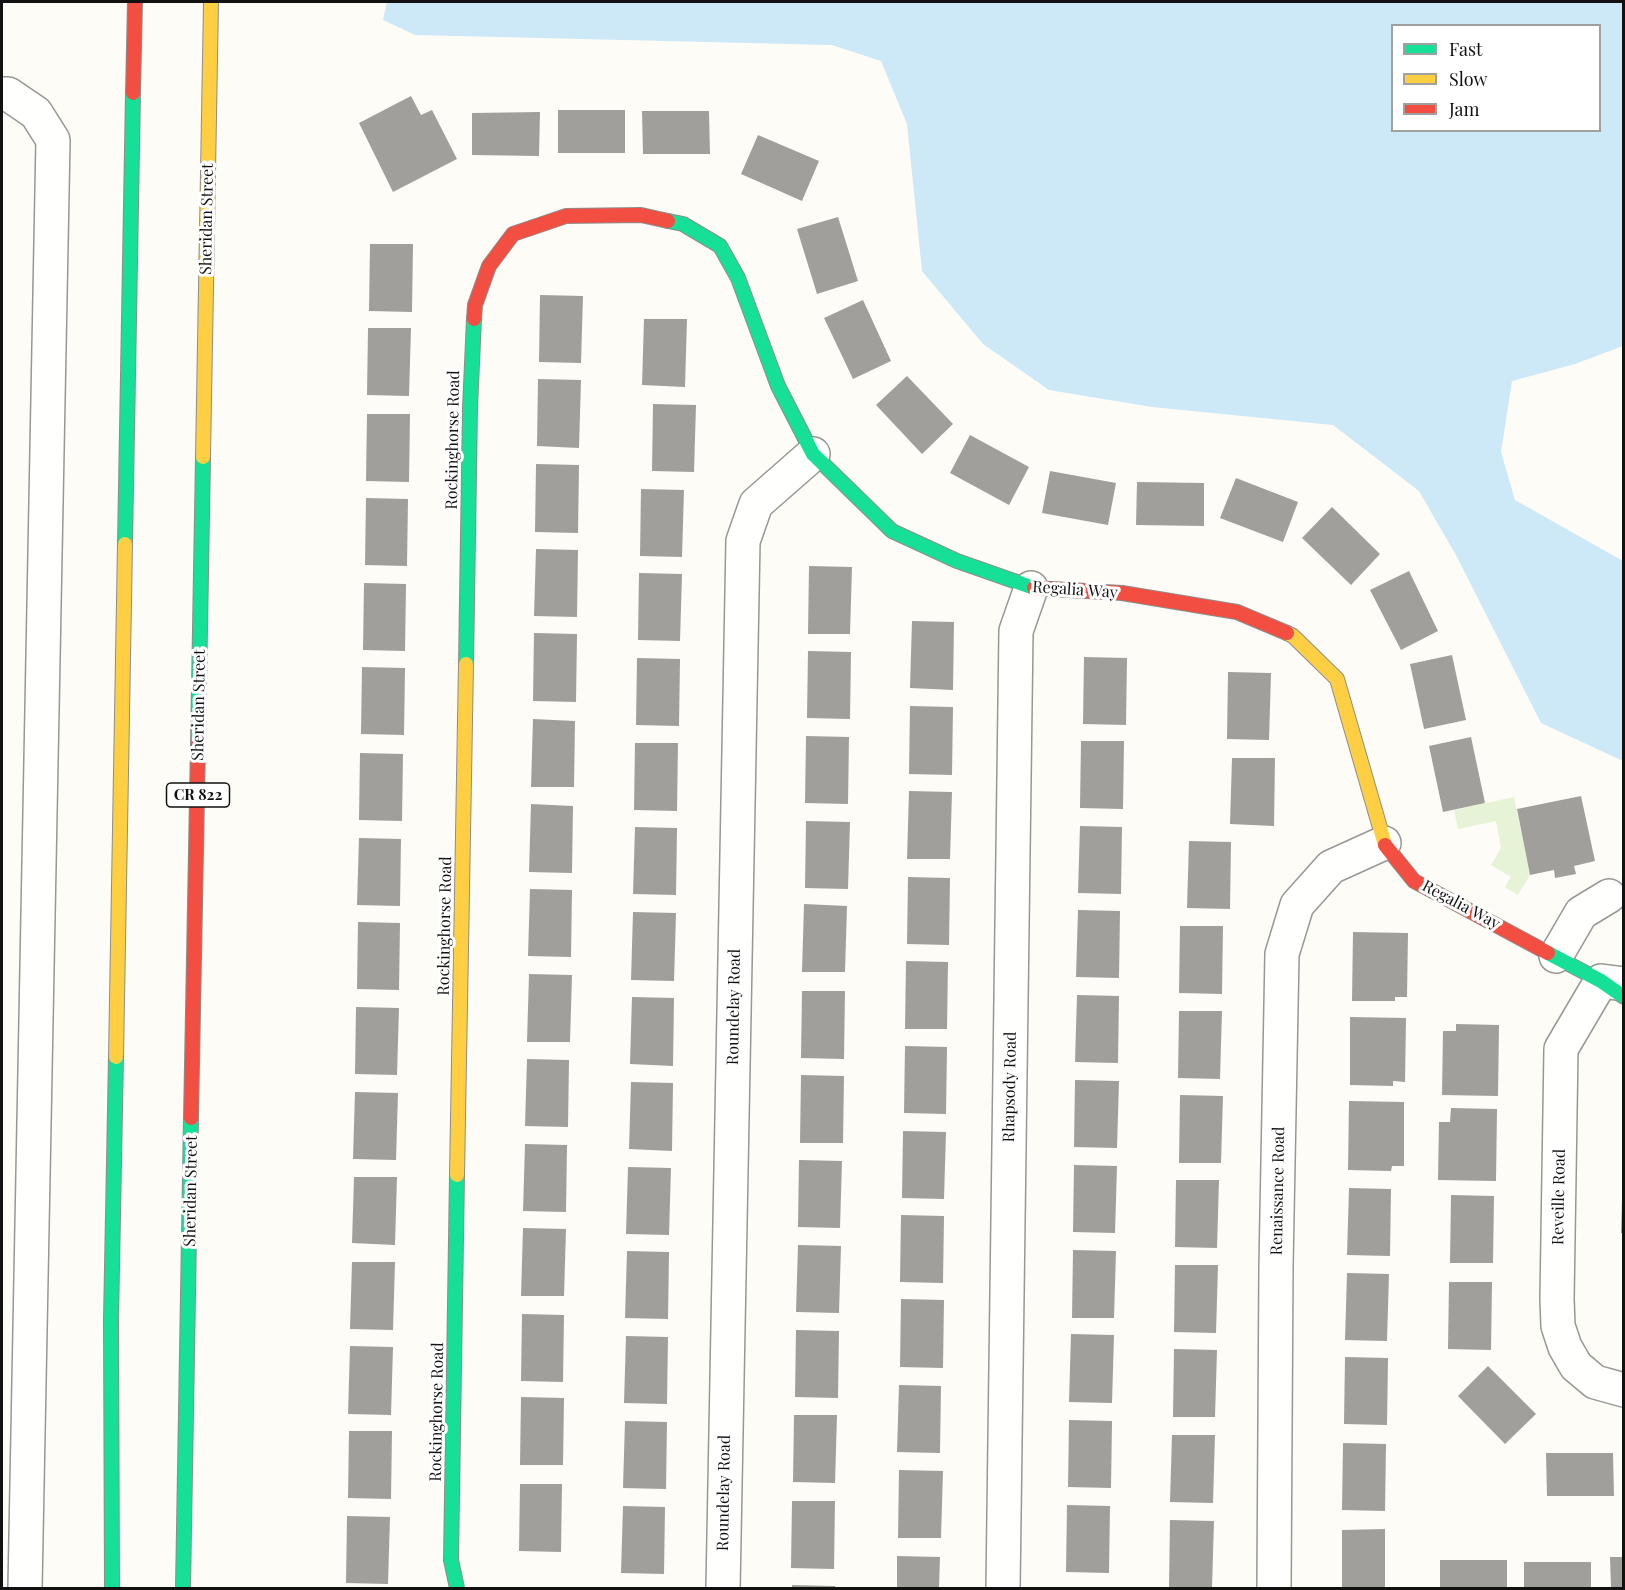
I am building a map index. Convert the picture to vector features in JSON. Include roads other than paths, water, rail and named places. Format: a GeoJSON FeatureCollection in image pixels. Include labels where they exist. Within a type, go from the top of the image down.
{"type":"FeatureCollection","features":[{"type":"Feature","properties":{"kind":"main road"},"geometry":{"type":"LineString","coordinates":[[111,1588],[111,1308],[135,2]]}},
{"type":"Feature","properties":{"kind":"main road","name":"Sheridan Street"},"geometry":{"type":"LineString","coordinates":[[183,1588],[211,2]]}},
{"type":"Feature","properties":{"kind":"main road","name":"Regalia Way"},"geometry":{"type":"LineString","coordinates":[[489,266],[513,234],[566,216],[641,215],[683,224],[720,246],[738,278],[778,386],[813,454],[892,531],[957,561],[1032,588],[1122,593],[1237,612],[1293,636],[1337,679],[1384,843],[1414,881],[1616,987]]}},
{"type":"Feature","properties":{"kind":"main road","name":"Rockinghorse Road"},"geometry":{"type":"LineString","coordinates":[[457,1588],[451,1560],[470,408],[475,305],[489,266]]}},
{"type":"Feature","properties":{"kind":"street"},"geometry":{"type":"LineString","coordinates":[[2,94],[8,94],[36,113],[53,140],[25,1588]]}},
{"type":"Feature","properties":{"kind":"street","name":"Roundelay Road"},"geometry":{"type":"LineString","coordinates":[[723,1588],[743,540],[756,504],[813,454]]}},
{"type":"Feature","properties":{"kind":"street","name":"Rhapsody Road"},"geometry":{"type":"LineString","coordinates":[[1003,1588],[1016,631],[1032,588]]}},
{"type":"Feature","properties":{"kind":"street","name":"Renaissance Road"},"geometry":{"type":"LineString","coordinates":[[1274,1588],[1276,1266],[1282,954],[1297,904],[1332,867],[1384,843]]}},
{"type":"Feature","properties":{"kind":"street"},"geometry":{"type":"LineString","coordinates":[[1556,956],[1581,913],[1609,896]]}},
{"type":"Feature","properties":{"kind":"street","name":"Reveille Road"},"geometry":{"type":"LineString","coordinates":[[1616,987],[1561,1048],[1558,1326],[1565,1347],[1576,1366],[1596,1382],[1623,1390]]}},
{"type":"Feature","properties":{"kind":"water"},"geometry":{"type":"Polygon","coordinates":[[[387,2],[1623,2],[1623,346],[1575,364],[1512,381],[1501,452],[1515,500],[1623,561],[1623,761],[1541,723],[1457,557],[1419,491],[1333,425],[1152,407],[1049,390],[983,344],[922,271],[907,124],[881,61],[832,45],[415,35],[383,20],[387,2]]]}}]}
